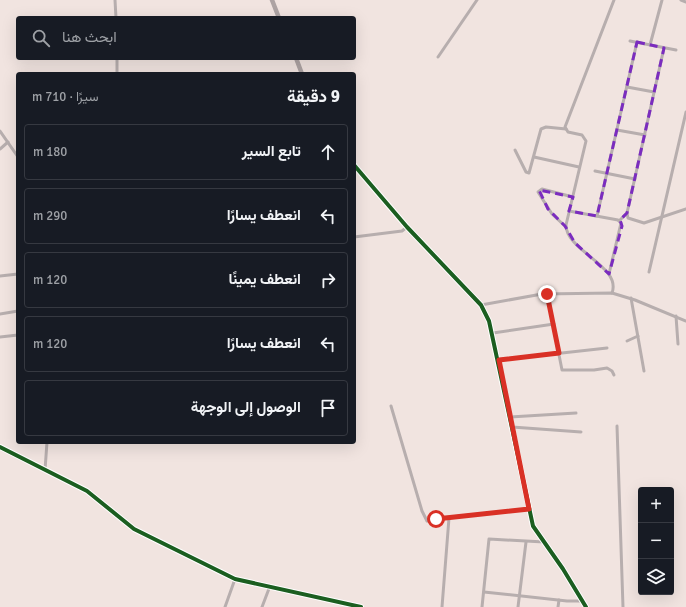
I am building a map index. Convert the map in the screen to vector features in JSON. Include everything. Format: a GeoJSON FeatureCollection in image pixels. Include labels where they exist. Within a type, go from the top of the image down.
{"type":"FeatureCollection","features":[{"type":"Feature","properties":{"kind":"street"},"geometry":{"type":"LineString","coordinates":[[115,0],[116,16]]}},
{"type":"Feature","properties":{"kind":"street"},"geometry":{"type":"LineString","coordinates":[[272,0],[278,16]]}},
{"type":"Feature","properties":{"kind":"street"},"geometry":{"type":"LineString","coordinates":[[438,58],[475,0]]}},
{"type":"Feature","properties":{"kind":"street"},"geometry":{"type":"LineString","coordinates":[[566,129],[614,0]]}},
{"type":"Feature","properties":{"kind":"street"},"geometry":{"type":"LineString","coordinates":[[650,45],[662,0]]}},
{"type":"Feature","properties":{"kind":"street"},"geometry":{"type":"LineString","coordinates":[[681,0],[686,2]]}},
{"type":"Feature","properties":{"kind":"street"},"geometry":{"type":"LineString","coordinates":[[630,41],[676,50]]}},
{"type":"Feature","properties":{"kind":"street"},"geometry":{"type":"LineString","coordinates":[[598,216],[637,42]]}},
{"type":"Feature","properties":{"kind":"street"},"geometry":{"type":"LineString","coordinates":[[620,221],[627,213],[664,48]]}},
{"type":"Feature","properties":{"kind":"street"},"geometry":{"type":"LineString","coordinates":[[117,60],[117,72]]}},
{"type":"Feature","properties":{"kind":"street"},"geometry":{"type":"LineString","coordinates":[[297,60],[301,72]]}},
{"type":"Feature","properties":{"kind":"street"},"geometry":{"type":"LineString","coordinates":[[627,86],[654,92]]}},
{"type":"Feature","properties":{"kind":"street"},"geometry":{"type":"LineString","coordinates":[[649,272],[686,112]]}},
{"type":"Feature","properties":{"kind":"street"},"geometry":{"type":"LineString","coordinates":[[515,150],[527,173],[530,172],[542,128],[566,129],[569,132],[582,135],[586,140],[566,227],[568,234],[575,242],[609,274],[613,281],[612,292]]}},
{"type":"Feature","properties":{"kind":"street"},"geometry":{"type":"LineString","coordinates":[[617,130],[645,135]]}},
{"type":"Feature","properties":{"kind":"street"},"geometry":{"type":"LineString","coordinates":[[0,131],[16,154]]}},
{"type":"Feature","properties":{"kind":"street"},"geometry":{"type":"LineString","coordinates":[[0,149],[8,142]]}},
{"type":"Feature","properties":{"kind":"street"},"geometry":{"type":"LineString","coordinates":[[534,157],[579,167]]}},
{"type":"Feature","properties":{"kind":"street"},"geometry":{"type":"LineString","coordinates":[[356,167],[407,228],[481,305],[493,333],[533,526],[586,607]]}},
{"type":"Feature","properties":{"kind":"street"},"geometry":{"type":"LineString","coordinates":[[595,171],[635,179]]}},
{"type":"Feature","properties":{"kind":"street"},"geometry":{"type":"LineString","coordinates":[[566,227],[552,214],[538,192],[542,189],[573,197]]}},
{"type":"Feature","properties":{"kind":"street"},"geometry":{"type":"LineString","coordinates":[[627,213],[628,218],[644,223],[686,209]]}},
{"type":"Feature","properties":{"kind":"street"},"geometry":{"type":"LineString","coordinates":[[569,211],[620,221]]}},
{"type":"Feature","properties":{"kind":"street"},"geometry":{"type":"LineString","coordinates":[[609,274],[622,226],[620,221]]}},
{"type":"Feature","properties":{"kind":"street"},"geometry":{"type":"LineString","coordinates":[[356,237],[402,231],[407,228]]}},
{"type":"Feature","properties":{"kind":"street"},"geometry":{"type":"LineString","coordinates":[[0,276],[16,274]]}},
{"type":"Feature","properties":{"kind":"street"},"geometry":{"type":"LineString","coordinates":[[481,305],[547,294],[612,292],[631,298],[686,321]]}},
{"type":"Feature","properties":{"kind":"street"},"geometry":{"type":"LineString","coordinates":[[547,294],[562,370],[594,370],[607,368],[612,371],[614,375]]}},
{"type":"Feature","properties":{"kind":"street"},"geometry":{"type":"LineString","coordinates":[[631,298],[644,371]]}},
{"type":"Feature","properties":{"kind":"street"},"geometry":{"type":"LineString","coordinates":[[0,314],[16,312]]}},
{"type":"Feature","properties":{"kind":"street"},"geometry":{"type":"LineString","coordinates":[[676,316],[678,344]]}},
{"type":"Feature","properties":{"kind":"street"},"geometry":{"type":"LineString","coordinates":[[493,333],[554,324]]}},
{"type":"Feature","properties":{"kind":"street"},"geometry":{"type":"LineString","coordinates":[[0,337],[16,334]]}},
{"type":"Feature","properties":{"kind":"street"},"geometry":{"type":"LineString","coordinates":[[627,341],[638,336]]}},
{"type":"Feature","properties":{"kind":"street"},"geometry":{"type":"LineString","coordinates":[[499,360],[607,348]]}},
{"type":"Feature","properties":{"kind":"street"},"geometry":{"type":"LineString","coordinates":[[390,406],[426,520],[429,522],[440,518],[529,509]]}},
{"type":"Feature","properties":{"kind":"street"},"geometry":{"type":"LineString","coordinates":[[510,417],[576,413]]}},
{"type":"Feature","properties":{"kind":"street"},"geometry":{"type":"LineString","coordinates":[[617,426],[623,607]]}},
{"type":"Feature","properties":{"kind":"street"},"geometry":{"type":"LineString","coordinates":[[512,428],[581,432]]}},
{"type":"Feature","properties":{"kind":"street"},"geometry":{"type":"LineString","coordinates":[[45,470],[48,444]]}},
{"type":"Feature","properties":{"kind":"street"},"geometry":{"type":"LineString","coordinates":[[0,447],[87,491],[134,529],[235,579],[360,607]]}},
{"type":"Feature","properties":{"kind":"street"},"geometry":{"type":"LineString","coordinates":[[442,607],[449,518]]}},
{"type":"Feature","properties":{"kind":"street"},"geometry":{"type":"LineString","coordinates":[[482,607],[489,539],[544,542]]}},
{"type":"Feature","properties":{"kind":"street"},"geometry":{"type":"LineString","coordinates":[[518,607],[526,542]]}},
{"type":"Feature","properties":{"kind":"street"},"geometry":{"type":"LineString","coordinates":[[225,607],[235,579]]}},
{"type":"Feature","properties":{"kind":"street"},"geometry":{"type":"LineString","coordinates":[[262,607],[270,586]]}},
{"type":"Feature","properties":{"kind":"street"},"geometry":{"type":"LineString","coordinates":[[484,592],[582,601]]}},
{"type":"Feature","properties":{"kind":"street"},"geometry":{"type":"LineString","coordinates":[[558,607],[559,600]]}},
{"type":"Feature","properties":{"kind":"highlighted area"},"geometry":{"type":"Polygon","coordinates":[[[637,42],[664,48],[627,213],[620,220],[622,226],[609,274],[575,243],[565,226],[548,209],[539,190],[573,197],[569,211],[597,216],[637,42]]]}},
{"type":"Feature","properties":{"kind":"cycle path"},"geometry":{"type":"LineString","coordinates":[[356,167],[407,227],[481,305],[489,321],[533,526],[563,569],[586,607]]}},
{"type":"Feature","properties":{"kind":"cycle path"},"geometry":{"type":"LineString","coordinates":[[0,447],[87,491],[134,529],[235,579],[361,607]]}},
{"type":"Feature","properties":{"kind":"route"},"geometry":{"type":"LineString","coordinates":[[436,519],[529,509],[499,360],[559,353],[547,294]]}}]}
